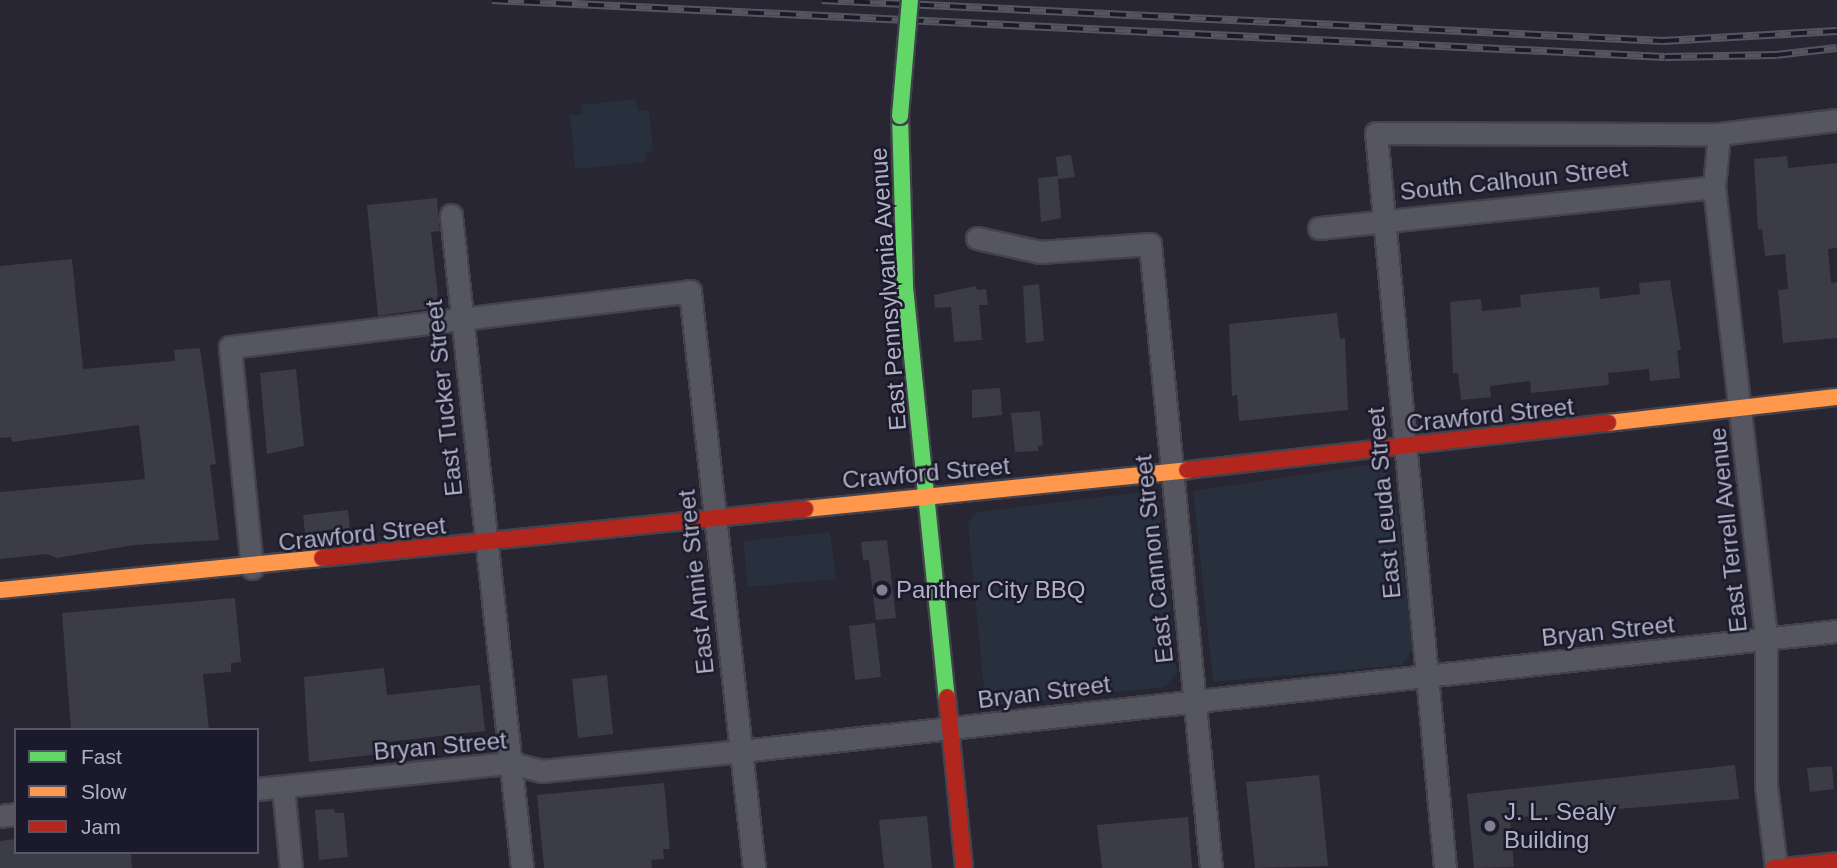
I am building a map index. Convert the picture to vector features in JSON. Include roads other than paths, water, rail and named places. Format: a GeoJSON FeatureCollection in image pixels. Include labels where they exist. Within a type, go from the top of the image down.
{"type":"FeatureCollection","features":[{"type":"Feature","properties":{"kind":"street","name":"East Pennsylvania Avenue"},"geometry":{"type":"LineString","coordinates":[[910,0],[900,116],[905,287],[964,868]]}},
{"type":"Feature","properties":{"kind":"street"},"geometry":{"type":"LineString","coordinates":[[1719,134],[1837,120]]}},
{"type":"Feature","properties":{"kind":"street","name":"East Leuda Street"},"geometry":{"type":"LineString","coordinates":[[1445,868],[1376,133],[1719,134]]}},
{"type":"Feature","properties":{"kind":"street","name":"East Terrell Avenue"},"geometry":{"type":"LineString","coordinates":[[1719,134],[1714,187],[1766,639],[1766,786],[1775,868]]}},
{"type":"Feature","properties":{"kind":"street","name":"South Calhoun Street"},"geometry":{"type":"LineString","coordinates":[[1319,228],[1714,187]]}},
{"type":"Feature","properties":{"kind":"street","name":"East Tucker Street"},"geometry":{"type":"LineString","coordinates":[[451,215],[522,868]]}},
{"type":"Feature","properties":{"kind":"street","name":"East Cannon Street"},"geometry":{"type":"LineString","coordinates":[[977,237],[1040,252],[1150,244],[1211,868]]}},
{"type":"Feature","properties":{"kind":"street","name":"East Annie Street"},"geometry":{"type":"LineString","coordinates":[[462,321],[690,291],[754,868]]}},
{"type":"Feature","properties":{"kind":"street"},"geometry":{"type":"LineString","coordinates":[[252,568],[230,347],[462,321]]}},
{"type":"Feature","properties":{"kind":"street","name":"Crawford Street"},"geometry":{"type":"LineString","coordinates":[[0,590],[252,568],[485,544],[715,516],[1405,448],[1837,397]]}},
{"type":"Feature","properties":{"kind":"street","name":"Bryan Street"},"geometry":{"type":"LineString","coordinates":[[259,789],[510,762],[541,771],[741,751],[1837,631]]}},
{"type":"Feature","properties":{"kind":"street"},"geometry":{"type":"LineString","coordinates":[[283,787],[291,868]]}},
{"type":"Feature","properties":{"kind":"street"},"geometry":{"type":"LineString","coordinates":[[1775,868],[1837,861]]}},
{"type":"Feature","properties":{"kind":"railway"},"geometry":{"type":"LineString","coordinates":[[492,0],[1665,57],[1776,55],[1837,48]]}},
{"type":"Feature","properties":{"kind":"railway"},"geometry":{"type":"LineString","coordinates":[[822,0],[1663,41],[1837,31]]}},
{"type":"Feature","properties":{"kind":"place","name":"Panther City BBQ"},"geometry":{"type":"Point","coordinates":[882,590]}},
{"type":"Feature","properties":{"kind":"place","name":"J. L. Sealy Building"},"geometry":{"type":"Point","coordinates":[1490,826]}}]}
